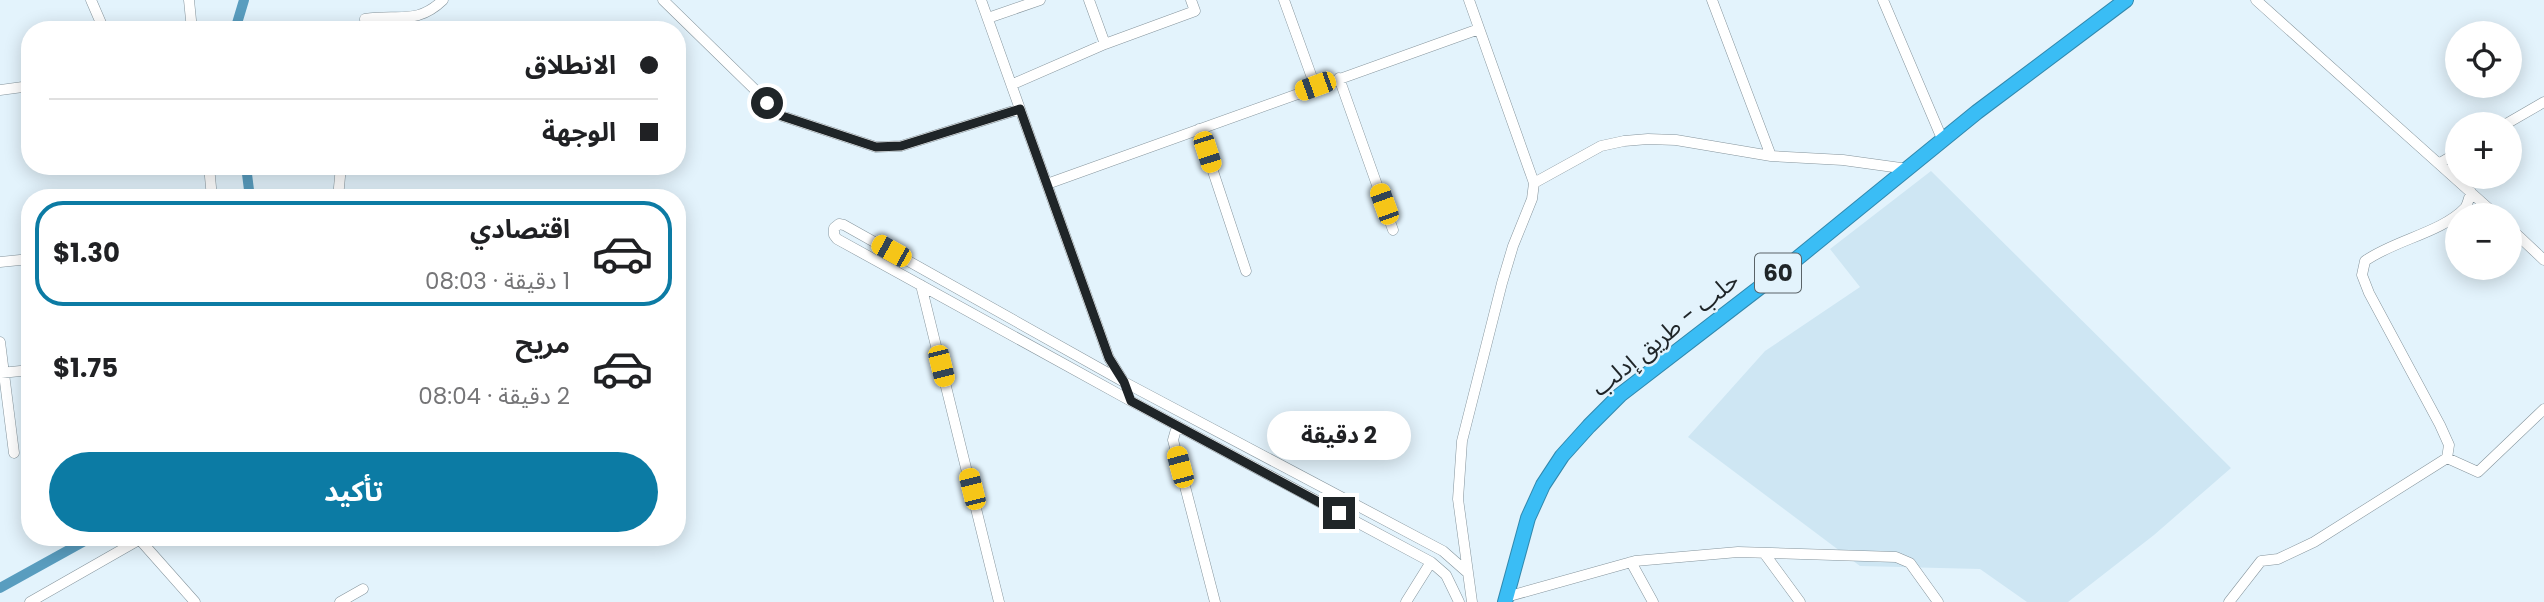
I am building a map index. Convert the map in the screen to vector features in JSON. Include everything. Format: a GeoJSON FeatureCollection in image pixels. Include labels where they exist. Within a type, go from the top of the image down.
{"type":"FeatureCollection","features":[{"type":"Feature","properties":{"kind":"highway","name":"حلب - طريق إدلب"},"geometry":{"type":"LineString","coordinates":[[1505,600],[1528,518],[1538,496],[1562,456],[1620,395],[2126,0]]}},
{"type":"Feature","properties":{"kind":"street"},"geometry":{"type":"LineString","coordinates":[[91,0],[100,21]]}},
{"type":"Feature","properties":{"kind":"street"},"geometry":{"type":"LineString","coordinates":[[189,0],[191,21]]}},
{"type":"Feature","properties":{"kind":"street"},"geometry":{"type":"LineString","coordinates":[[365,21],[382,16],[417,17],[432,11],[443,0]]}},
{"type":"Feature","properties":{"kind":"street"},"geometry":{"type":"LineString","coordinates":[[663,0],[685,21]]}},
{"type":"Feature","properties":{"kind":"street"},"geometry":{"type":"LineString","coordinates":[[981,0],[1109,358],[1124,382],[1131,401]]}},
{"type":"Feature","properties":{"kind":"street"},"geometry":{"type":"LineString","coordinates":[[988,18],[1040,0]]}},
{"type":"Feature","properties":{"kind":"street"},"geometry":{"type":"LineString","coordinates":[[1089,0],[1105,44]]}},
{"type":"Feature","properties":{"kind":"street"},"geometry":{"type":"LineString","coordinates":[[1013,84],[1105,44],[1195,11],[1191,0]]}},
{"type":"Feature","properties":{"kind":"street"},"geometry":{"type":"LineString","coordinates":[[1284,0],[1315,86]]}},
{"type":"Feature","properties":{"kind":"street"},"geometry":{"type":"LineString","coordinates":[[1469,0],[1534,183],[1532,199],[1502,283],[1462,440],[1458,499],[1472,602]]}},
{"type":"Feature","properties":{"kind":"street"},"geometry":{"type":"LineString","coordinates":[[1712,0],[1771,156]]}},
{"type":"Feature","properties":{"kind":"street"},"geometry":{"type":"LineString","coordinates":[[1883,0],[1943,141]]}},
{"type":"Feature","properties":{"kind":"street"},"geometry":{"type":"LineString","coordinates":[[2256,0],[2483,203]]}},
{"type":"Feature","properties":{"kind":"street"},"geometry":{"type":"LineString","coordinates":[[686,22],[782,116],[876,147],[901,146],[1020,109]]}},
{"type":"Feature","properties":{"kind":"street"},"geometry":{"type":"LineString","coordinates":[[1047,184],[1479,29]]}},
{"type":"Feature","properties":{"kind":"street"},"geometry":{"type":"LineString","coordinates":[[1339,78],[1393,230]]}},
{"type":"Feature","properties":{"kind":"street"},"geometry":{"type":"LineString","coordinates":[[0,90],[21,87]]}},
{"type":"Feature","properties":{"kind":"street"},"geometry":{"type":"LineString","coordinates":[[2522,115],[2544,102]]}},
{"type":"Feature","properties":{"kind":"street"},"geometry":{"type":"LineString","coordinates":[[1199,129],[1246,271]]}},
{"type":"Feature","properties":{"kind":"street"},"geometry":{"type":"LineString","coordinates":[[1534,183],[1601,146],[1624,141],[1676,140],[1771,156],[1843,160],[1908,169]]}},
{"type":"Feature","properties":{"kind":"street"},"geometry":{"type":"LineString","coordinates":[[2440,163],[2445,160]]}},
{"type":"Feature","properties":{"kind":"street"},"geometry":{"type":"LineString","coordinates":[[2229,602],[2261,561],[2278,559],[2314,542],[2447,458],[2449,445],[2440,425],[2381,317],[2362,275],[2365,261],[2381,249],[2447,221],[2467,206],[2471,192]]}},
{"type":"Feature","properties":{"kind":"street"},"geometry":{"type":"LineString","coordinates":[[1459,602],[1446,575],[1431,562],[837,239],[834,228],[839,224],[844,225],[1124,382],[1443,551],[1468,573]]}},
{"type":"Feature","properties":{"kind":"street"},"geometry":{"type":"LineString","coordinates":[[2522,239],[2544,260]]}},
{"type":"Feature","properties":{"kind":"street"},"geometry":{"type":"LineString","coordinates":[[0,262],[21,260]]}},
{"type":"Feature","properties":{"kind":"street"},"geometry":{"type":"LineString","coordinates":[[921,285],[999,602]]}},
{"type":"Feature","properties":{"kind":"street"},"geometry":{"type":"LineString","coordinates":[[0,342],[13,453]]}},
{"type":"Feature","properties":{"kind":"street"},"geometry":{"type":"LineString","coordinates":[[2,373],[21,371]]}},
{"type":"Feature","properties":{"kind":"street"},"geometry":{"type":"LineString","coordinates":[[2447,458],[2478,472],[2544,409]]}},
{"type":"Feature","properties":{"kind":"street"},"geometry":{"type":"LineString","coordinates":[[1177,426],[1172,440],[1214,602]]}},
{"type":"Feature","properties":{"kind":"street"},"geometry":{"type":"LineString","coordinates":[[30,602],[128,546]]}},
{"type":"Feature","properties":{"kind":"street"},"geometry":{"type":"LineString","coordinates":[[149,546],[195,602]]}},
{"type":"Feature","properties":{"kind":"street"},"geometry":{"type":"LineString","coordinates":[[1505,600],[1632,562],[1738,552],[1896,557],[1910,563],[1938,602]]}},
{"type":"Feature","properties":{"kind":"street"},"geometry":{"type":"LineString","coordinates":[[1765,553],[1800,602]]}},
{"type":"Feature","properties":{"kind":"street"},"geometry":{"type":"LineString","coordinates":[[1406,602],[1431,562]]}},
{"type":"Feature","properties":{"kind":"street"},"geometry":{"type":"LineString","coordinates":[[1632,562],[1653,602]]}},
{"type":"Feature","properties":{"kind":"street"},"geometry":{"type":"LineString","coordinates":[[340,602],[363,589]]}},
{"type":"Feature","properties":{"kind":"shaded area"},"geometry":{"type":"Polygon","coordinates":[[[1931,171],[2231,468],[2154,535],[2068,602],[2027,602],[1980,569],[1860,566],[1688,437],[1765,351],[1860,287],[1830,249],[1931,171]]]}},
{"type":"Feature","properties":{"kind":"waterway"},"geometry":{"type":"LineString","coordinates":[[238,21],[244,0]]}},
{"type":"Feature","properties":{"kind":"waterway"},"geometry":{"type":"LineString","coordinates":[[247,175],[249,189]]}},
{"type":"Feature","properties":{"kind":"waterway"},"geometry":{"type":"LineString","coordinates":[[0,588],[76,546]]}},
{"type":"Feature","properties":{"kind":"route"},"geometry":{"type":"LineString","coordinates":[[767,103],[782,116],[876,147],[901,146],[1020,109],[1109,358],[1124,382],[1131,401],[1339,513]]}}]}
